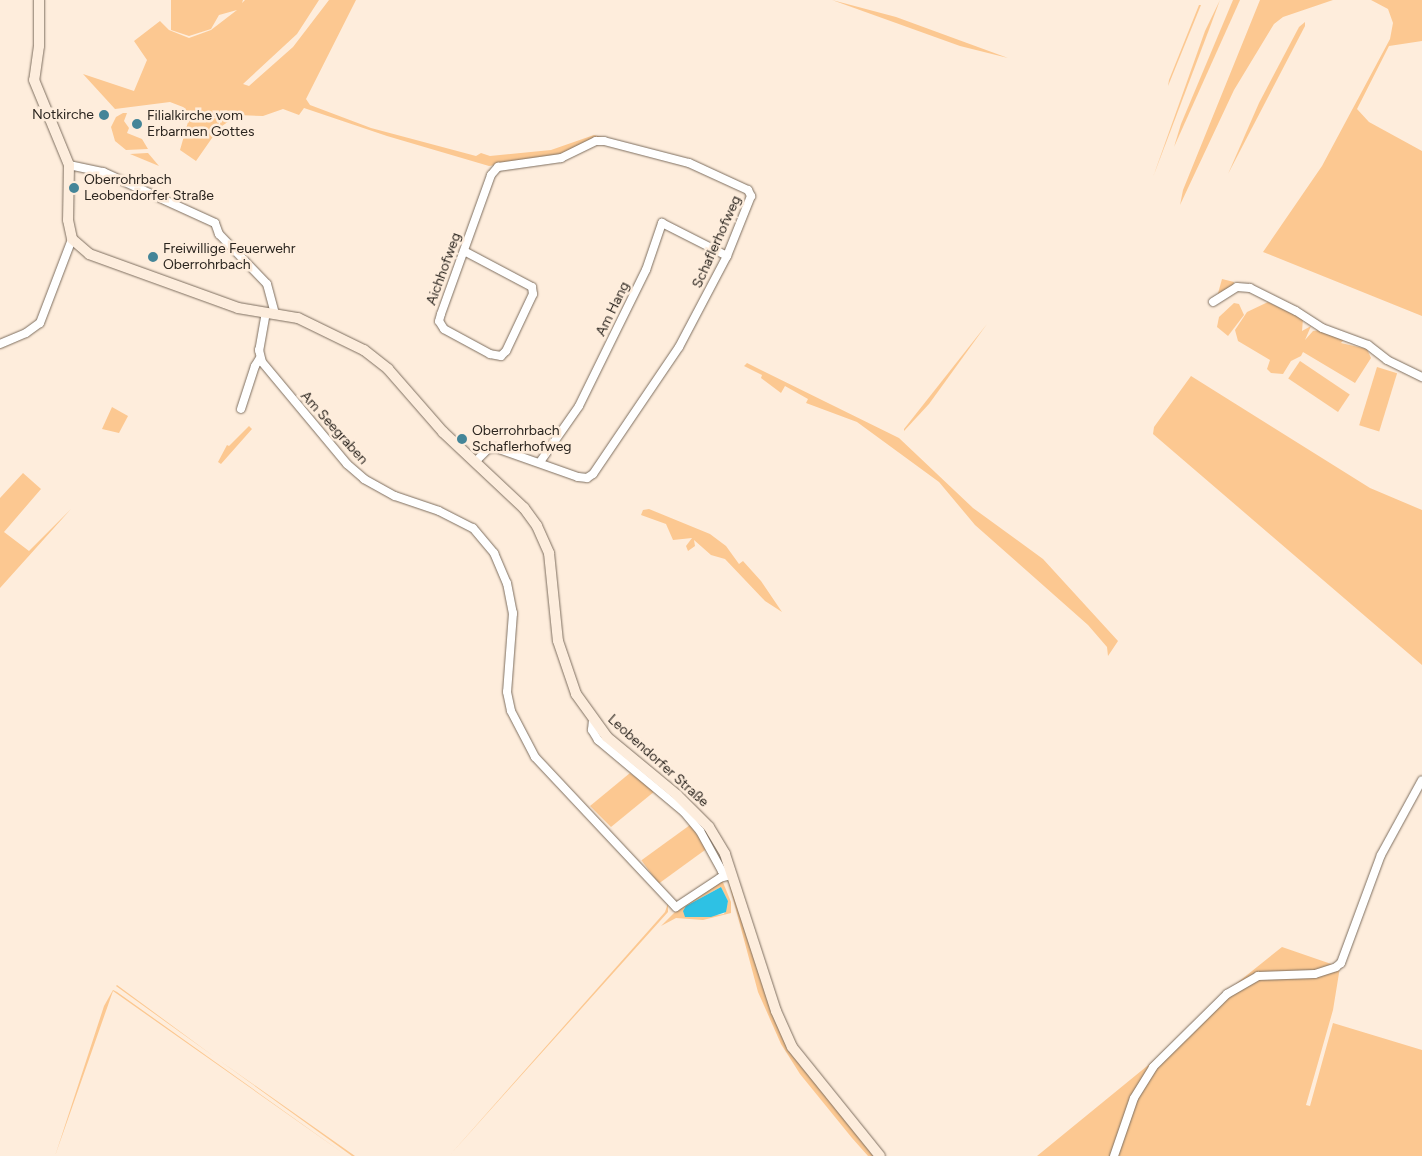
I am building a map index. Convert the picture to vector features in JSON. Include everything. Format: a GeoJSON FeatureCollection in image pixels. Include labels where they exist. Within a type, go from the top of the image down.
{"type":"FeatureCollection","features":[{"type":"Feature","properties":{"kind":"main road"},"geometry":{"type":"LineString","coordinates":[[38,0],[35,89],[69,165],[68,220],[72,240]]}},
{"type":"Feature","properties":{"kind":"main road","name":"Leobendorfer Straße"},"geometry":{"type":"LineString","coordinates":[[72,240],[89,254],[238,308],[270,312],[314,324],[370,354],[524,508],[544,539],[551,565],[560,650],[574,689],[593,720],[613,743],[699,815],[720,845],[776,1011],[792,1047],[880,1156]]}},
{"type":"Feature","properties":{"kind":"street","name":"Schaflerhofweg"},"geometry":{"type":"LineString","coordinates":[[494,170],[507,164],[566,156],[599,141],[689,163],[751,193],[727,256],[650,395],[587,478],[540,462]]}},
{"type":"Feature","properties":{"kind":"street"},"geometry":{"type":"LineString","coordinates":[[69,165],[103,172],[216,223],[219,234],[267,284],[270,312],[260,358],[255,366],[241,409]]}},
{"type":"Feature","properties":{"kind":"street","name":"Aichhofweg"},"geometry":{"type":"LineString","coordinates":[[464,251],[532,287],[532,294],[506,352],[501,356],[490,354],[440,324],[464,251],[494,170]]}},
{"type":"Feature","properties":{"kind":"street","name":"Am Hang"},"geometry":{"type":"LineString","coordinates":[[540,462],[583,398],[646,270],[662,223],[727,256]]}},
{"type":"Feature","properties":{"kind":"street"},"geometry":{"type":"LineString","coordinates":[[0,344],[26,333],[40,323],[72,240]]}},
{"type":"Feature","properties":{"kind":"street"},"geometry":{"type":"LineString","coordinates":[[1213,302],[1237,287],[1250,288],[1296,311],[1322,328],[1368,345],[1387,360],[1422,377]]}},
{"type":"Feature","properties":{"kind":"street","name":"Am Seegraben"},"geometry":{"type":"LineString","coordinates":[[260,358],[292,400],[360,475],[395,496],[439,511],[473,528],[494,554],[507,583],[513,618],[507,692],[514,719],[535,757],[676,907],[720,878],[731,875]]}},
{"type":"Feature","properties":{"kind":"street"},"geometry":{"type":"LineString","coordinates":[[476,461],[494,448],[540,462]]}},
{"type":"Feature","properties":{"kind":"street"},"geometry":{"type":"LineString","coordinates":[[1114,1156],[1134,1098],[1153,1067],[1227,994],[1258,976],[1315,974],[1336,968],[1341,962],[1381,855],[1422,780]]}},
{"type":"Feature","properties":{"kind":"shaded area"},"geometry":{"type":"Polygon","coordinates":[[[171,0],[243,0],[242,3],[245,0],[319,0],[297,34],[243,84],[249,86],[293,47],[329,0],[356,0],[306,99],[310,105],[371,128],[476,156],[481,153],[490,156],[551,150],[594,135],[660,152],[603,138],[566,154],[489,166],[387,136],[304,108],[299,115],[283,109],[263,116],[238,115],[219,128],[196,161],[180,150],[190,115],[183,107],[170,102],[115,109],[83,74],[134,91],[147,60],[134,41],[160,21],[169,30],[189,38],[211,30],[237,10],[219,15],[211,29],[189,36],[171,30],[171,0]]]}},
{"type":"Feature","properties":{"kind":"shaded area"},"geometry":{"type":"Polygon","coordinates":[[[832,0],[896,17],[1008,58],[960,46],[832,0]]]}},
{"type":"Feature","properties":{"kind":"shaded area"},"geometry":{"type":"Polygon","coordinates":[[[1220,0],[1210,27],[1153,177],[1205,31],[1220,0]]]}},
{"type":"Feature","properties":{"kind":"shaded area"},"geometry":{"type":"Polygon","coordinates":[[[1233,0],[1240,0],[1174,147],[1181,124],[1233,0]]]}},
{"type":"Feature","properties":{"kind":"shaded area"},"geometry":{"type":"Polygon","coordinates":[[[1260,0],[1333,0],[1283,17],[1274,24],[1234,90],[1180,205],[1183,190],[1260,0]]]}},
{"type":"Feature","properties":{"kind":"shaded area"},"geometry":{"type":"Polygon","coordinates":[[[1371,0],[1422,0],[1422,41],[1389,46],[1357,109],[1369,122],[1422,151],[1422,316],[1263,252],[1322,166],[1390,39],[1393,23],[1388,9],[1371,0]]]}},
{"type":"Feature","properties":{"kind":"shaded area"},"geometry":{"type":"Polygon","coordinates":[[[1199,5],[1201,5],[1168,86],[1169,80],[1199,5]]]}},
{"type":"Feature","properties":{"kind":"shaded area"},"geometry":{"type":"Polygon","coordinates":[[[1305,22],[1305,26],[1228,174],[1259,103],[1299,27],[1305,22]]]}},
{"type":"Feature","properties":{"kind":"shaded area"},"geometry":{"type":"Polygon","coordinates":[[[127,113],[124,121],[129,128],[127,133],[142,139],[148,149],[126,150],[115,141],[111,127],[116,117],[127,113]]]}},
{"type":"Feature","properties":{"kind":"shaded area"},"geometry":{"type":"Polygon","coordinates":[[[147,153],[159,166],[130,154],[147,153]]]}},
{"type":"Feature","properties":{"kind":"shaded area"},"geometry":{"type":"Polygon","coordinates":[[[1222,279],[1234,282],[1233,287],[1217,297],[1222,279]]]}},
{"type":"Feature","properties":{"kind":"shaded area"},"geometry":{"type":"Polygon","coordinates":[[[1268,302],[1303,319],[1302,331],[1311,326],[1305,340],[1313,331],[1321,330],[1345,338],[1341,343],[1367,349],[1371,358],[1355,383],[1303,352],[1301,356],[1291,361],[1283,374],[1271,373],[1267,369],[1270,360],[1238,341],[1235,330],[1247,312],[1268,302]]]}},
{"type":"Feature","properties":{"kind":"shaded area"},"geometry":{"type":"Polygon","coordinates":[[[1234,303],[1239,304],[1244,315],[1228,336],[1217,327],[1219,317],[1234,303]]]}},
{"type":"Feature","properties":{"kind":"shaded area"},"geometry":{"type":"Polygon","coordinates":[[[987,324],[929,404],[904,431],[904,429],[987,324]]]}},
{"type":"Feature","properties":{"kind":"shaded area"},"geometry":{"type":"Polygon","coordinates":[[[1300,361],[1350,395],[1338,412],[1288,378],[1300,361]]]}},
{"type":"Feature","properties":{"kind":"shaded area"},"geometry":{"type":"Polygon","coordinates":[[[747,363],[899,438],[973,508],[1043,559],[1118,641],[1108,656],[1107,647],[1088,625],[975,525],[939,482],[857,422],[806,403],[808,399],[785,386],[781,393],[761,378],[762,375],[744,366],[747,363]]]}},
{"type":"Feature","properties":{"kind":"shaded area"},"geometry":{"type":"Polygon","coordinates":[[[1377,367],[1397,373],[1379,431],[1359,425],[1377,367]]]}},
{"type":"Feature","properties":{"kind":"shaded area"},"geometry":{"type":"Polygon","coordinates":[[[1191,376],[1370,488],[1422,510],[1422,665],[1153,434],[1154,427],[1191,376]]]}},
{"type":"Feature","properties":{"kind":"shaded area"},"geometry":{"type":"Polygon","coordinates":[[[112,407],[128,416],[119,433],[102,429],[112,407]]]}},
{"type":"Feature","properties":{"kind":"shaded area"},"geometry":{"type":"Polygon","coordinates":[[[249,426],[252,429],[221,464],[218,462],[227,445],[229,446],[249,426]]]}},
{"type":"Feature","properties":{"kind":"shaded area"},"geometry":{"type":"Polygon","coordinates":[[[23,473],[41,489],[4,532],[29,551],[71,509],[0,588],[0,498],[23,473]]]}},
{"type":"Feature","properties":{"kind":"shaded area"},"geometry":{"type":"Polygon","coordinates":[[[649,509],[710,534],[726,546],[739,564],[743,561],[761,581],[782,612],[765,601],[725,559],[711,555],[694,540],[695,546],[688,551],[686,546],[692,538],[673,540],[666,524],[641,515],[643,510],[649,509]]]}},
{"type":"Feature","properties":{"kind":"shaded area"},"geometry":{"type":"Polygon","coordinates":[[[630,773],[655,791],[611,827],[590,806],[630,773]]]}},
{"type":"Feature","properties":{"kind":"shaded area"},"geometry":{"type":"Polygon","coordinates":[[[690,825],[707,848],[659,884],[641,860],[690,825]]]}},
{"type":"Feature","properties":{"kind":"shaded area"},"geometry":{"type":"Polygon","coordinates":[[[722,880],[731,902],[731,913],[703,920],[676,918],[661,926],[681,906],[722,880]],[[721,887],[686,906],[717,915],[724,914],[728,901],[721,887]]]}},
{"type":"Feature","properties":{"kind":"shaded area"},"geometry":{"type":"Polygon","coordinates":[[[728,880],[801,1066],[875,1156],[868,1156],[852,1138],[800,1074],[781,1044],[758,992],[728,880]]]}},
{"type":"Feature","properties":{"kind":"shaded area"},"geometry":{"type":"Polygon","coordinates":[[[668,903],[668,912],[449,1156],[665,912],[668,903]]]}},
{"type":"Feature","properties":{"kind":"shaded area"},"geometry":{"type":"Polygon","coordinates":[[[1282,947],[1340,967],[1333,1010],[1306,1105],[1310,1106],[1333,1023],[1422,1050],[1422,1156],[1037,1156],[1223,1004],[1227,991],[1282,947]]]}},
{"type":"Feature","properties":{"kind":"shaded area"},"geometry":{"type":"Polygon","coordinates":[[[116,986],[216,1058],[355,1156],[352,1156],[116,986]]]}},
{"type":"Feature","properties":{"kind":"shaded area"},"geometry":{"type":"Polygon","coordinates":[[[113,990],[347,1156],[113,991],[55,1156],[104,1006],[113,990]]]}},
{"type":"Feature","properties":{"kind":"water"},"geometry":{"type":"Polygon","coordinates":[[[721,887],[728,901],[726,912],[711,917],[685,917],[683,911],[686,906],[721,887]]]}},
{"type":"Feature","properties":{"kind":"place","name":"Notkirche"},"geometry":{"type":"Point","coordinates":[104,115]}},
{"type":"Feature","properties":{"kind":"place","name":"Filialkirche vom Erbarmen Gottes"},"geometry":{"type":"Point","coordinates":[137,124]}},
{"type":"Feature","properties":{"kind":"place","name":"Oberrohrbach Leobendorfer Straße"},"geometry":{"type":"Point","coordinates":[74,188]}},
{"type":"Feature","properties":{"kind":"place","name":"Freiwillige Feuerwehr Oberrohrbach"},"geometry":{"type":"Point","coordinates":[153,257]}},
{"type":"Feature","properties":{"kind":"place","name":"Oberrohrbach Schaflerhofweg"},"geometry":{"type":"Point","coordinates":[462,439]}}]}
